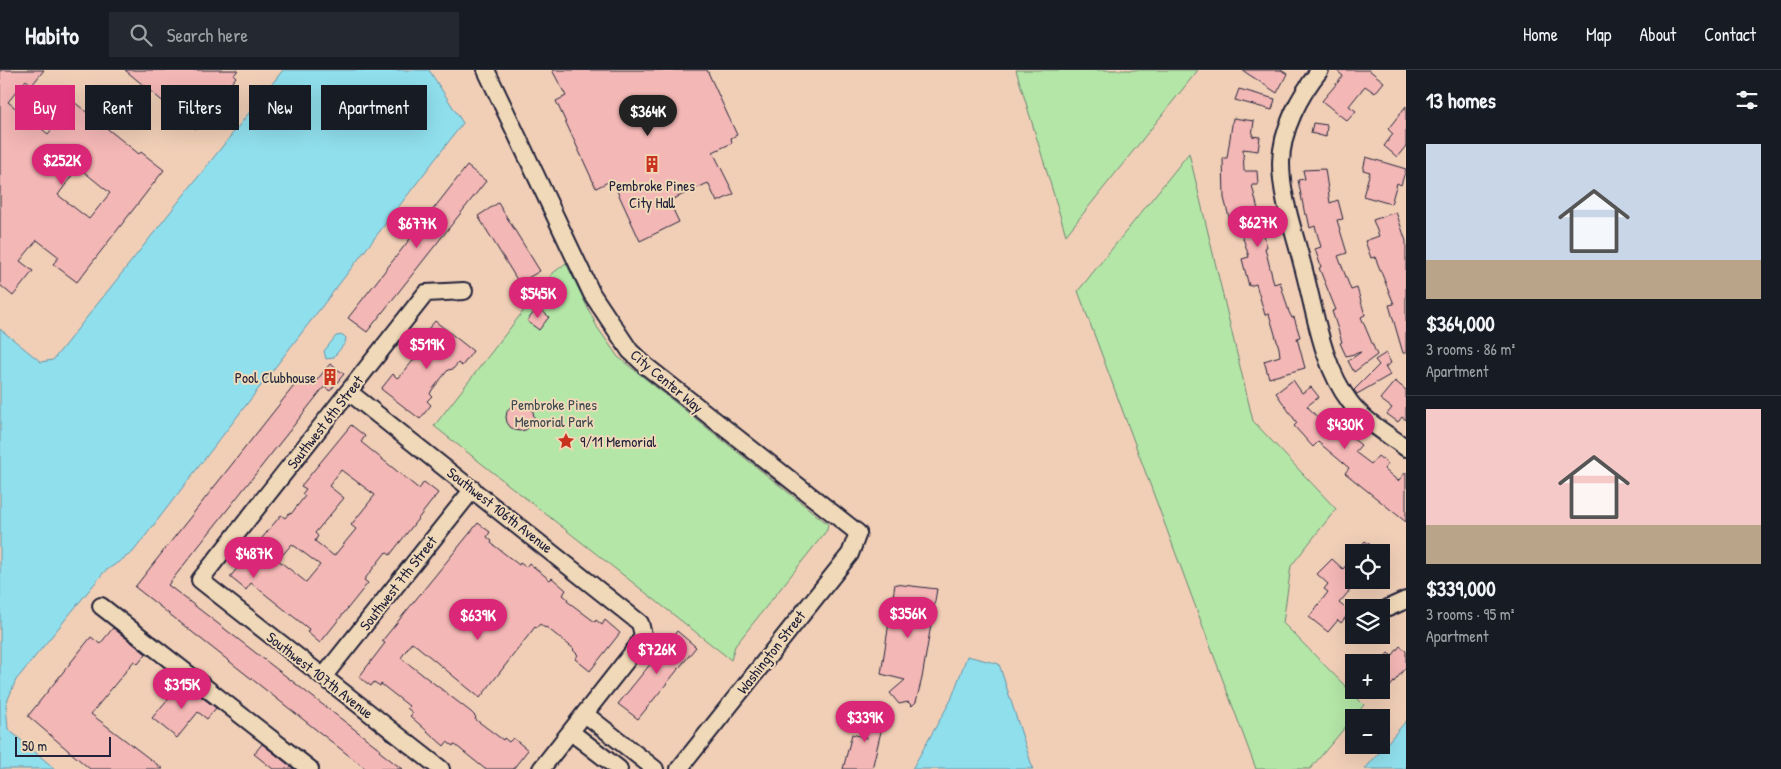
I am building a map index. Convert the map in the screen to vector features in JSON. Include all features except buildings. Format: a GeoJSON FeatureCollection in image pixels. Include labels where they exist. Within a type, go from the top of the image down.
{"type":"FeatureCollection","features":[{"type":"Feature","properties":{"kind":"street","name":"City Center Way"},"geometry":{"type":"LineString","coordinates":[[486,70],[592,294],[630,351],[646,366],[858,533]]}},
{"type":"Feature","properties":{"kind":"street"},"geometry":{"type":"LineString","coordinates":[[1320,70],[1301,97],[1285,138],[1281,162],[1285,198],[1328,360],[1340,385],[1351,404],[1406,448]]}},
{"type":"Feature","properties":{"kind":"street","name":"Southwest 6th Street"},"geometry":{"type":"LineString","coordinates":[[200,580],[426,293],[464,291]]}},
{"type":"Feature","properties":{"kind":"street","name":"Southwest 106th Avenue"},"geometry":{"type":"LineString","coordinates":[[348,392],[640,622],[643,635],[637,647],[585,714]]}},
{"type":"Feature","properties":{"kind":"street","name":"Southwest 7th Street"},"geometry":{"type":"LineString","coordinates":[[324,677],[473,489]]}},
{"type":"Feature","properties":{"kind":"street","name":"Washington Street"},"geometry":{"type":"LineString","coordinates":[[679,769],[850,554],[858,533]]}},
{"type":"Feature","properties":{"kind":"street","name":"Southwest 107th Avenue"},"geometry":{"type":"LineString","coordinates":[[200,580],[441,769]]}},
{"type":"Feature","properties":{"kind":"street"},"geometry":{"type":"LineString","coordinates":[[1390,607],[1406,600]]}},
{"type":"Feature","properties":{"kind":"street"},"geometry":{"type":"LineString","coordinates":[[101,606],[310,769]]}},
{"type":"Feature","properties":{"kind":"street"},"geometry":{"type":"LineString","coordinates":[[541,769],[585,714],[655,769]]}},
{"type":"Feature","properties":{"kind":"street"},"geometry":{"type":"LineString","coordinates":[[571,732],[619,769]]}},
{"type":"Feature","properties":{"kind":"street"},"geometry":{"type":"LineString","coordinates":[[603,756],[618,739]]}},
{"type":"Feature","properties":{"kind":"green space"},"geometry":{"type":"Polygon","coordinates":[[[1016,70],[1198,70],[1066,235],[1016,70]]]}},
{"type":"Feature","properties":{"kind":"green space"},"geometry":{"type":"Polygon","coordinates":[[[1189,153],[1253,421],[1336,509],[1291,566],[1283,623],[1345,686],[1345,699],[1358,699],[1364,705],[1361,709],[1345,709],[1345,728],[1310,769],[1256,769],[1078,291],[1189,153]]]}},
{"type":"Feature","properties":{"kind":"green space","name":"Pembroke Pines Memorial Park"},"geometry":{"type":"Polygon","coordinates":[[[566,263],[597,327],[618,357],[828,524],[827,530],[735,646],[731,660],[434,426],[553,273],[566,263]]]}},
{"type":"Feature","properties":{"kind":"water"},"geometry":{"type":"Polygon","coordinates":[[[283,70],[429,70],[463,123],[133,552],[104,572],[16,680],[6,704],[8,729],[55,769],[0,769],[0,329],[41,362],[53,360],[235,130],[239,130],[239,125],[249,113],[249,130],[311,130],[311,85],[271,85],[283,70]]]}},
{"type":"Feature","properties":{"kind":"water"},"geometry":{"type":"Polygon","coordinates":[[[343,335],[346,338],[345,343],[333,358],[326,359],[324,351],[336,336],[343,335]]]}},
{"type":"Feature","properties":{"kind":"water"},"geometry":{"type":"Polygon","coordinates":[[[967,656],[999,664],[1033,769],[912,769],[951,700],[967,656]]]}},
{"type":"Feature","properties":{"kind":"water"},"geometry":{"type":"Polygon","coordinates":[[[1406,721],[1406,769],[1365,769],[1378,754],[1390,754],[1390,740],[1406,721]]]}},
{"type":"Feature","properties":{"kind":"place","name":"Pembroke Pines City Hall"},"geometry":{"type":"Point","coordinates":[652,164]}},
{"type":"Feature","properties":{"kind":"place","name":"Pool Clubhouse"},"geometry":{"type":"Point","coordinates":[330,377]}},
{"type":"Feature","properties":{"kind":"place","name":"9/11 Memorial"},"geometry":{"type":"Point","coordinates":[566,441]}}]}
